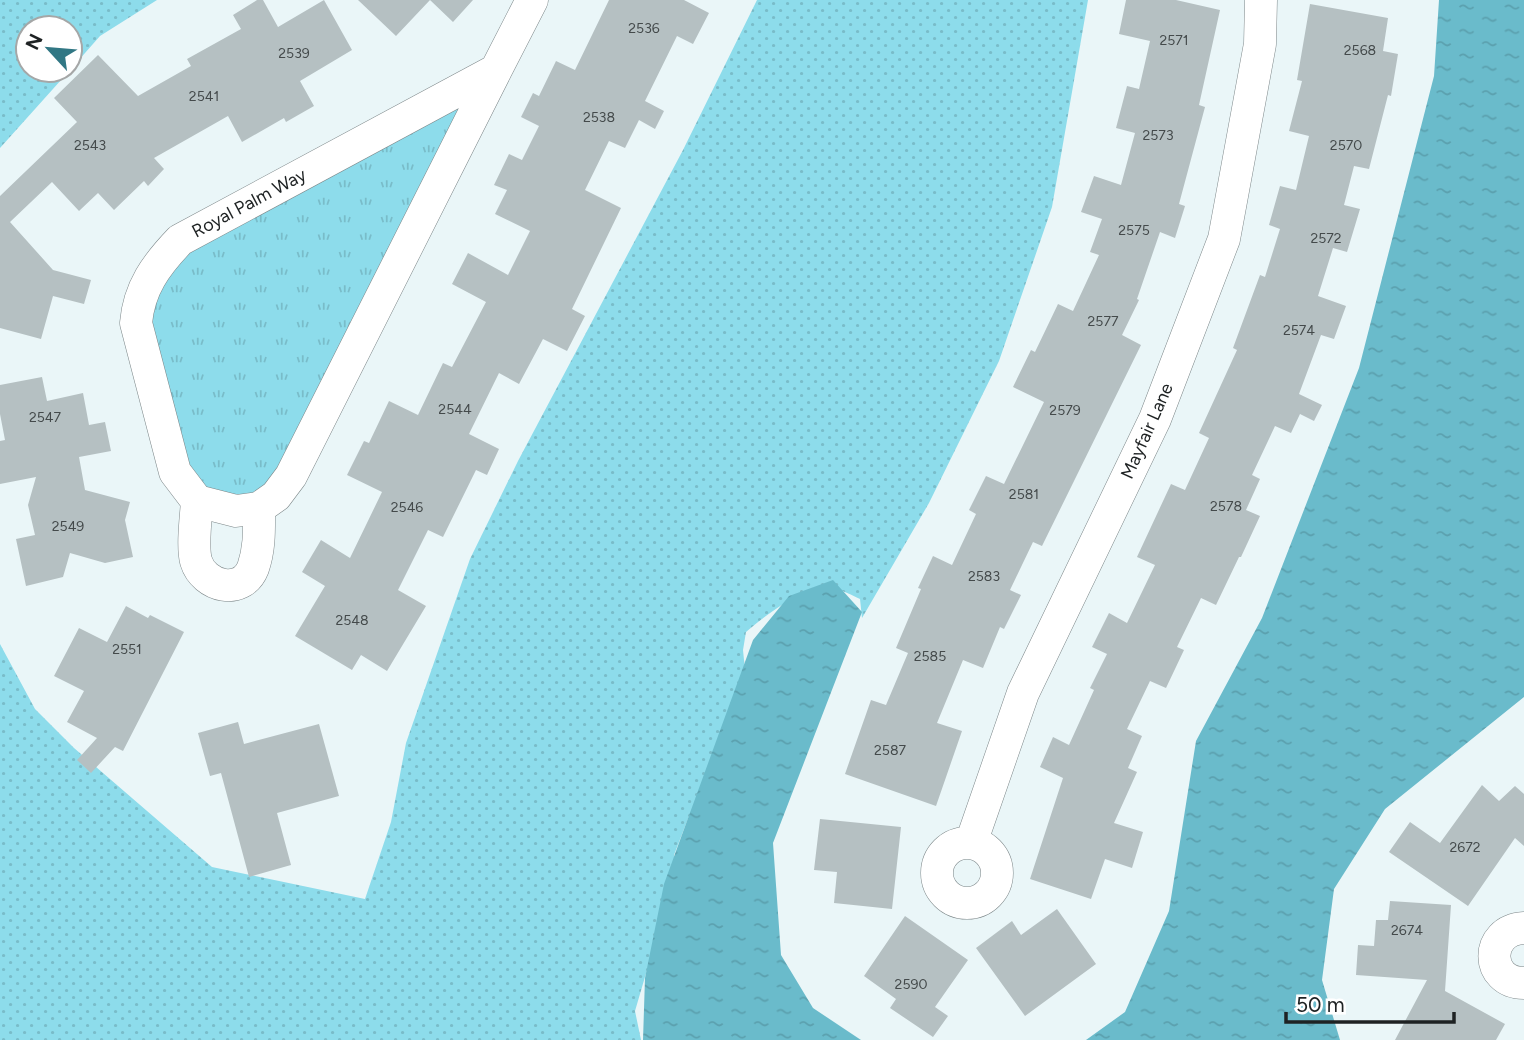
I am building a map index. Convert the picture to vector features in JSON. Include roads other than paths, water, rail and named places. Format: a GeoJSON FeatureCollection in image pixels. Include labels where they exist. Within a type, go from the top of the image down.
{"type":"FeatureCollection","features":[{"type":"Feature","properties":{"kind":"street"},"geometry":{"type":"LineString","coordinates":[[259,508],[259,548],[252,571],[239,583],[223,586],[205,577],[196,559],[197,501],[236,511],[259,508],[276,496],[291,477],[532,0]]}},
{"type":"Feature","properties":{"kind":"street","name":"Mayfair Lane"},"geometry":{"type":"LineString","coordinates":[[971,843],[1023,693],[1155,419],[1224,239],[1260,44],[1261,0]]}},
{"type":"Feature","properties":{"kind":"street","name":"Royal Palm Way"},"geometry":{"type":"LineString","coordinates":[[197,501],[175,472],[136,323],[138,306],[146,283],[159,262],[180,240],[496,70]]}},
{"type":"Feature","properties":{"kind":"street"},"geometry":{"type":"LineString","coordinates":[[1524,928],[1512,930],[1503,936],[1496,945],[1494,955],[1501,975],[1510,981],[1524,983]]}},
{"type":"Feature","properties":{"kind":"water"},"geometry":{"type":"Polygon","coordinates":[[[1439,0],[1524,0],[1524,697],[1385,809],[1334,889],[1322,980],[1340,1040],[1086,1040],[1125,1012],[1169,911],[1196,741],[1262,618],[1359,368],[1434,76],[1439,0]]]}},
{"type":"Feature","properties":{"kind":"water"},"geometry":{"type":"Polygon","coordinates":[[[833,580],[862,612],[773,843],[781,955],[813,1008],[861,1040],[643,1040],[645,978],[664,884],[753,640],[789,596],[833,580]]]}}]}
